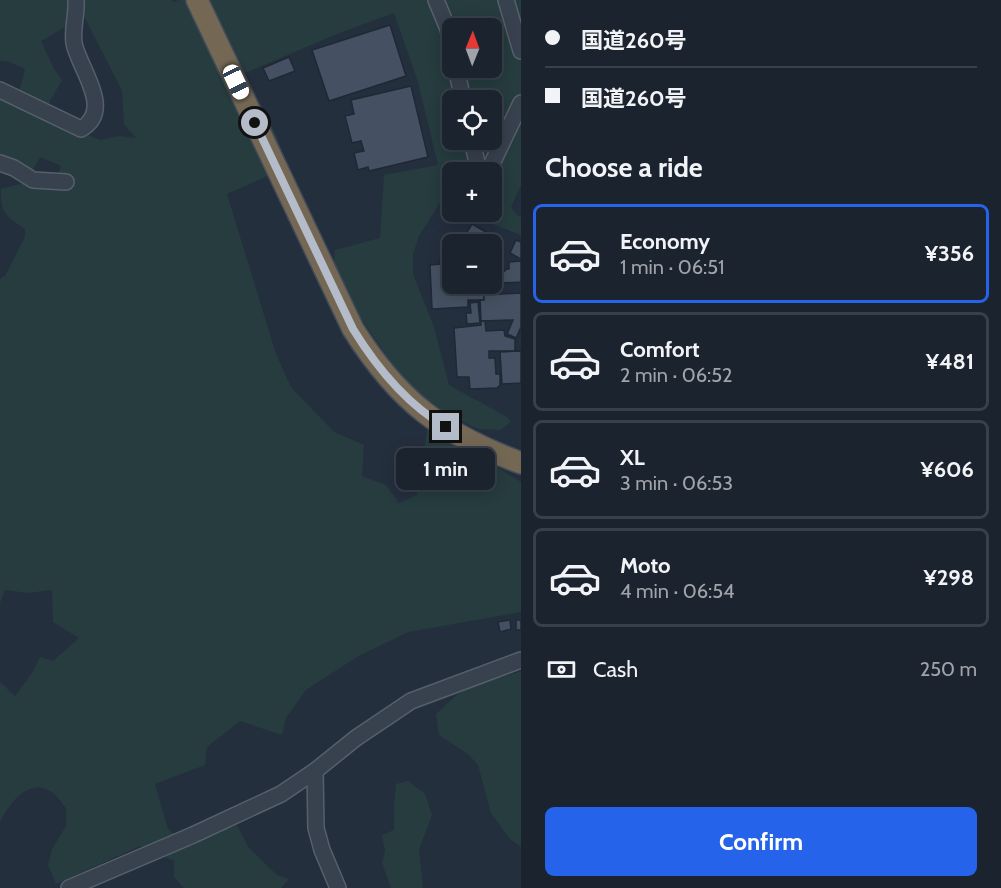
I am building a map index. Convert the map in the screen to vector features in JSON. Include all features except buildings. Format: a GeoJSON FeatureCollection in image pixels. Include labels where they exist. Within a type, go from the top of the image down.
{"type":"FeatureCollection","features":[{"type":"Feature","properties":{"kind":"highway"},"geometry":{"type":"LineString","coordinates":[[197,0],[353,329],[371,358],[401,393],[431,418],[475,445],[521,463]]}},
{"type":"Feature","properties":{"kind":"street"},"geometry":{"type":"LineString","coordinates":[[0,90],[81,129],[86,126],[92,117],[94,99],[92,87],[75,46],[76,0]]}},
{"type":"Feature","properties":{"kind":"street"},"geometry":{"type":"LineString","coordinates":[[436,0],[443,18]]}},
{"type":"Feature","properties":{"kind":"street"},"geometry":{"type":"LineString","coordinates":[[506,0],[521,51]]}},
{"type":"Feature","properties":{"kind":"street"},"geometry":{"type":"LineString","coordinates":[[493,162],[521,103]]}},
{"type":"Feature","properties":{"kind":"street"},"geometry":{"type":"LineString","coordinates":[[0,163],[14,168],[33,180],[66,182]]}},
{"type":"Feature","properties":{"kind":"street"},"geometry":{"type":"LineString","coordinates":[[69,888],[282,794],[356,738],[411,702],[521,660]]}},
{"type":"Feature","properties":{"kind":"street"},"geometry":{"type":"LineString","coordinates":[[315,771],[316,828],[322,850],[338,888]]}},
{"type":"Feature","properties":{"kind":"green space"},"geometry":{"type":"Polygon","coordinates":[[[0,0],[171,0],[174,2],[179,0],[521,0],[521,185],[511,207],[521,217],[521,235],[487,222],[502,222],[502,162],[442,162],[442,204],[440,203],[419,236],[413,254],[413,274],[434,327],[449,385],[507,417],[511,422],[500,430],[479,429],[443,414],[415,390],[389,359],[361,318],[334,263],[335,250],[380,238],[384,175],[438,165],[418,82],[394,13],[337,34],[245,73],[275,133],[288,167],[227,194],[276,354],[291,387],[334,432],[364,445],[362,476],[386,485],[399,503],[417,495],[428,425],[521,482],[521,612],[408,632],[357,657],[306,690],[286,718],[282,735],[240,721],[207,747],[205,765],[155,784],[168,829],[186,843],[237,825],[248,847],[277,875],[289,879],[281,888],[184,888],[174,877],[174,861],[140,846],[56,884],[48,865],[52,849],[66,826],[66,808],[56,796],[42,788],[26,791],[8,808],[0,822],[0,682],[15,696],[32,673],[40,657],[53,661],[79,638],[53,622],[52,590],[28,593],[5,590],[0,603],[0,279],[5,276],[25,237],[25,229],[9,217],[3,209],[1,189],[21,184],[54,184],[61,166],[40,157],[31,174],[0,161],[0,97],[100,140],[119,136],[136,138],[124,124],[122,91],[84,16],[41,41],[54,69],[62,80],[45,110],[18,95],[25,69],[0,61],[0,0]]]}},
{"type":"Feature","properties":{"kind":"green space"},"geometry":{"type":"Polygon","coordinates":[[[521,671],[521,847],[510,839],[491,813],[478,765],[468,754],[439,735],[436,714],[466,689],[521,671]]]}},
{"type":"Feature","properties":{"kind":"green space"},"geometry":{"type":"Polygon","coordinates":[[[408,781],[425,794],[432,815],[419,849],[423,888],[391,888],[382,863],[385,851],[382,835],[394,830],[396,784],[408,781]]]}},
{"type":"Feature","properties":{"kind":"route"},"geometry":{"type":"LineString","coordinates":[[255,123],[353,329],[371,358],[401,393],[431,418],[446,427]]}}]}
